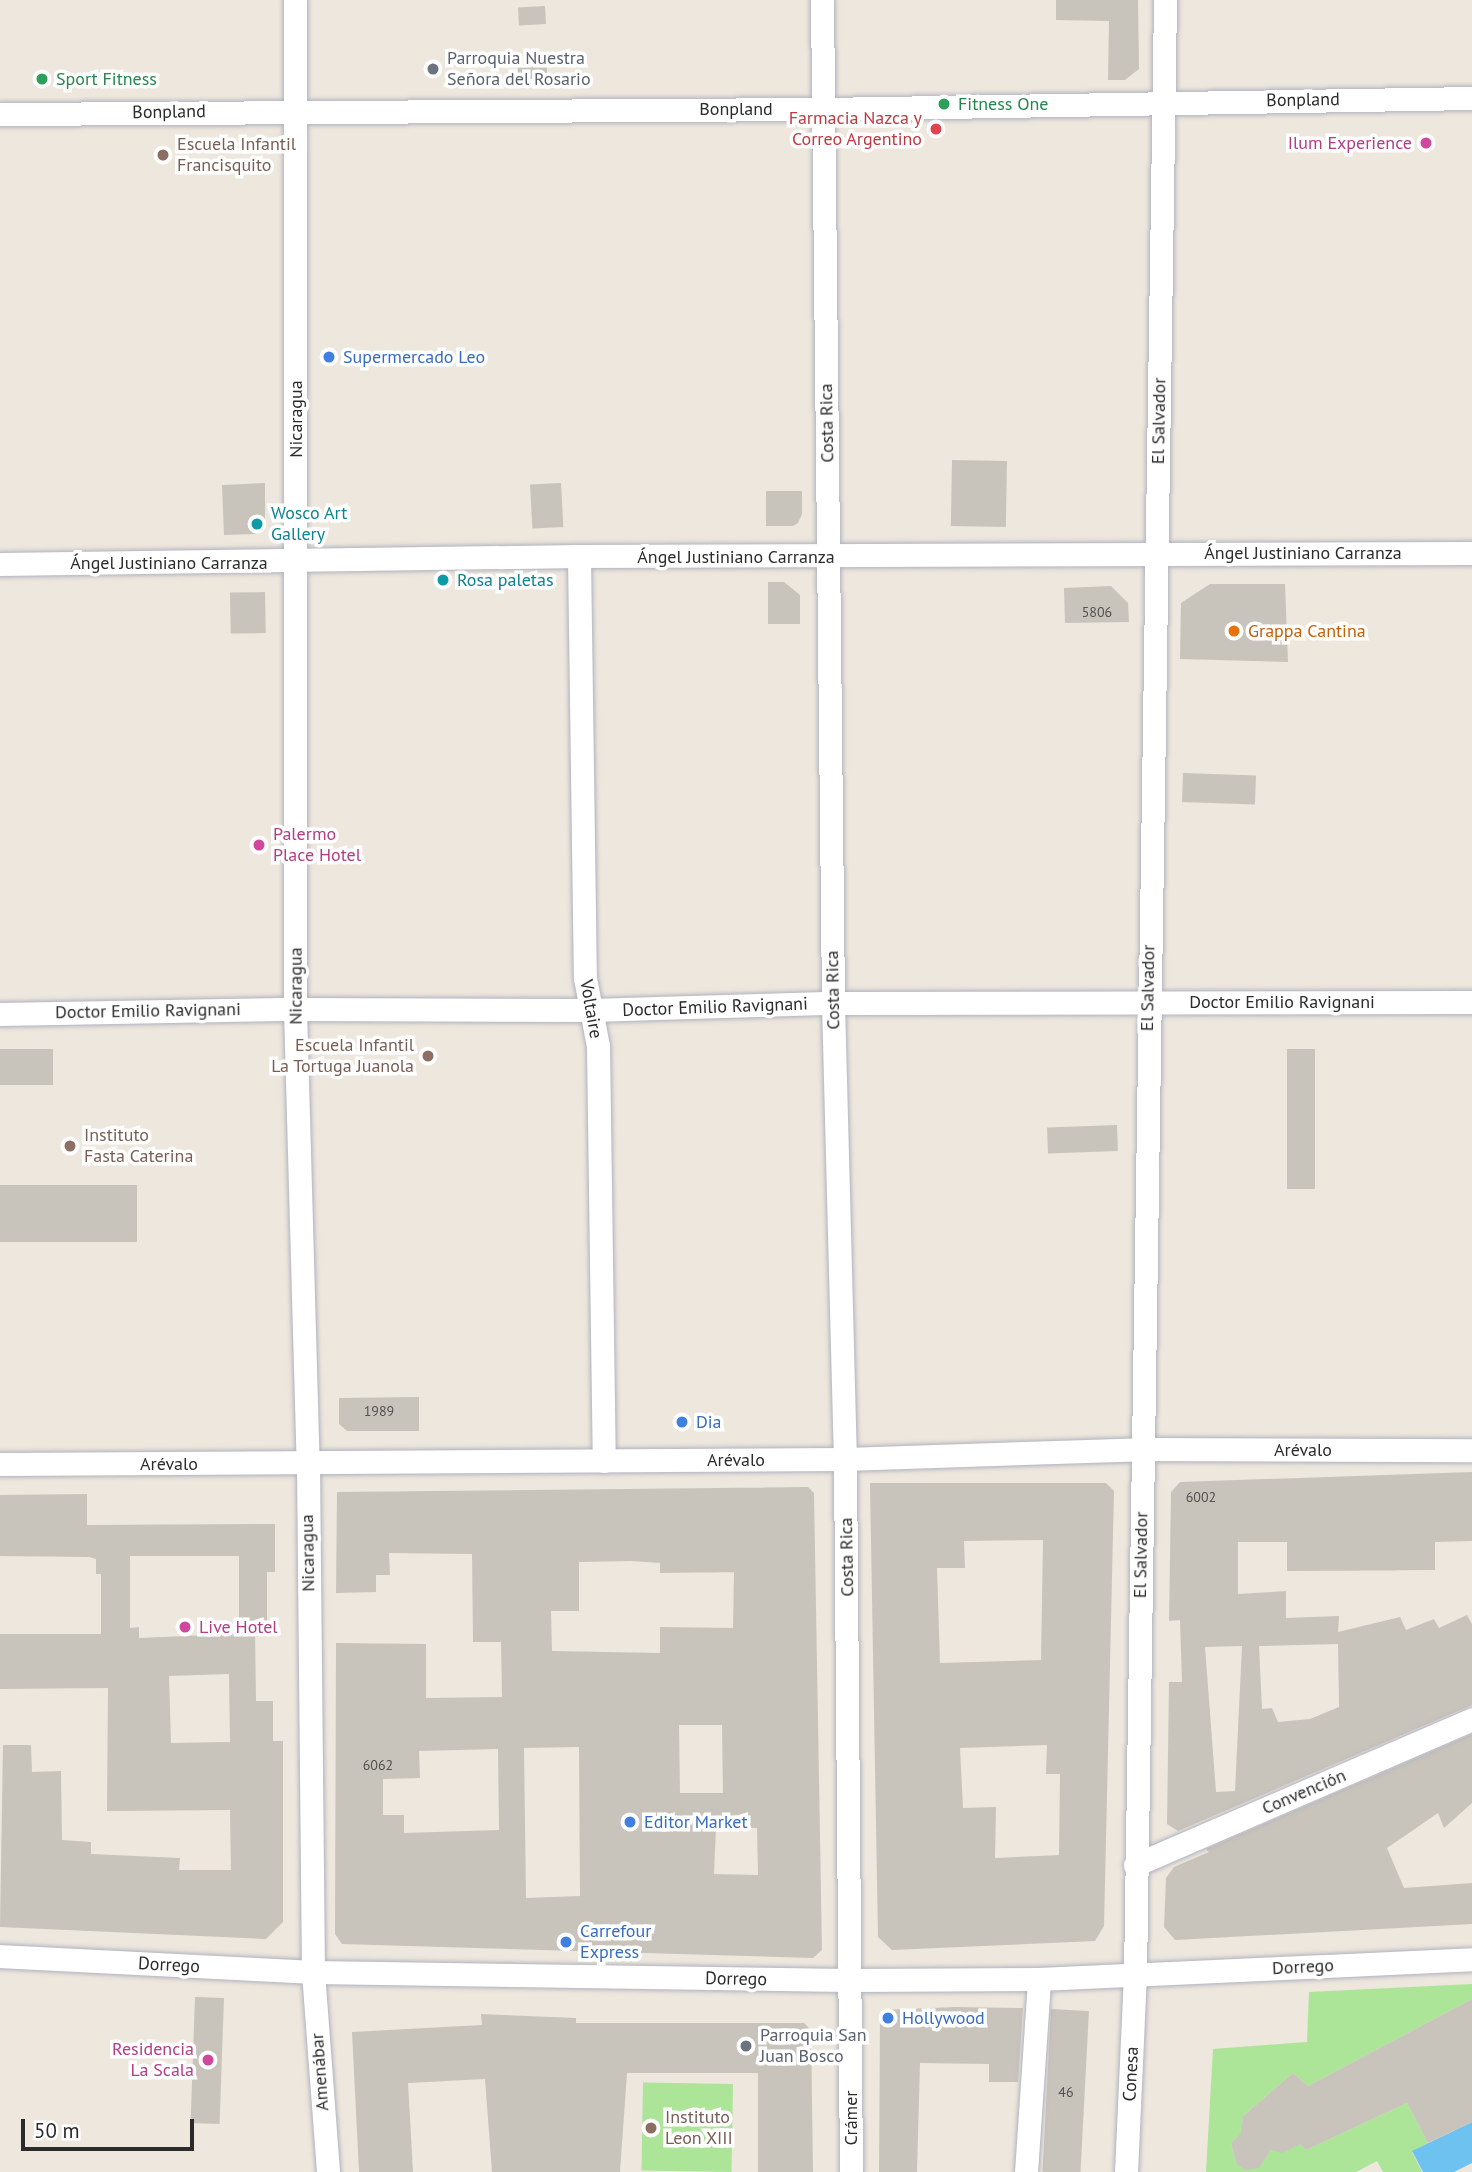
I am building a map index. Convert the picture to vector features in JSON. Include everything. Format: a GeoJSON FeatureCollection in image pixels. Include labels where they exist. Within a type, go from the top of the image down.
{"type":"FeatureCollection","features":[{"type":"Feature","properties":{"kind":"street","name":"Nicaragua"},"geometry":{"type":"LineString","coordinates":[[295,0],[295,1009],[307,1464],[313,1972]]}},
{"type":"Feature","properties":{"kind":"street","name":"Costa Rica"},"geometry":{"type":"LineString","coordinates":[[822,0],[833,1003],[845,1459],[852,1980]]}},
{"type":"Feature","properties":{"kind":"street","name":"El Salvador"},"geometry":{"type":"LineString","coordinates":[[1135,1976],[1165,0]]}},
{"type":"Feature","properties":{"kind":"street","name":"Bonpland"},"geometry":{"type":"LineString","coordinates":[[0,114],[296,110],[824,109],[1472,98]]}},
{"type":"Feature","properties":{"kind":"street","name":"Ángel Justiniano Carranza"},"geometry":{"type":"LineString","coordinates":[[0,564],[579,556],[1472,553]]}},
{"type":"Feature","properties":{"kind":"street","name":"Voltaire"},"geometry":{"type":"LineString","coordinates":[[579,556],[585,978],[598,1046],[604,1461]]}},
{"type":"Feature","properties":{"kind":"street","name":"Doctor Emilio Ravignani"},"geometry":{"type":"LineString","coordinates":[[0,1014],[295,1009],[591,1010],[833,1003],[1472,1002]]}},
{"type":"Feature","properties":{"kind":"street","name":"Arévalo"},"geometry":{"type":"LineString","coordinates":[[0,1464],[845,1459],[1142,1449],[1472,1450]]}},
{"type":"Feature","properties":{"kind":"street","name":"Convención"},"geometry":{"type":"LineString","coordinates":[[1135,1865],[1472,1719]]}},
{"type":"Feature","properties":{"kind":"street","name":"Dorrego"},"geometry":{"type":"LineString","coordinates":[[0,1956],[313,1972],[852,1980],[1135,1976],[1472,1959]]}},
{"type":"Feature","properties":{"kind":"street","name":"Amenábar"},"geometry":{"type":"LineString","coordinates":[[313,1972],[328,2172]]}},
{"type":"Feature","properties":{"kind":"street","name":"Conesa"},"geometry":{"type":"LineString","coordinates":[[1126,2172],[1135,1976]]}},
{"type":"Feature","properties":{"kind":"street"},"geometry":{"type":"LineString","coordinates":[[1026,2172],[1039,1979]]}},
{"type":"Feature","properties":{"kind":"street","name":"Crámer"},"geometry":{"type":"LineString","coordinates":[[851,2172],[852,1980]]}},
{"type":"Feature","properties":{"kind":"green space"},"geometry":{"type":"Polygon","coordinates":[[[1472,1984],[1472,1999],[1308,2086],[1293,2073],[1244,2115],[1242,2123],[1249,2132],[1238,2136],[1231,2143],[1236,2163],[1258,2168],[1271,2150],[1300,2144],[1306,2150],[1407,2103],[1428,2143],[1412,2152],[1422,2172],[1383,2172],[1377,2161],[1356,2172],[1206,2172],[1213,2049],[1307,2042],[1309,1992],[1472,1984]]]}},
{"type":"Feature","properties":{"kind":"green space"},"geometry":{"type":"Polygon","coordinates":[[[643,2082],[733,2084],[731,2172],[641,2170],[643,2082]]]}},
{"type":"Feature","properties":{"kind":"water"},"geometry":{"type":"Polygon","coordinates":[[[1472,2122],[1472,2163],[1454,2172],[1423,2172],[1412,2151],[1472,2122]]]}},
{"type":"Feature","properties":{"kind":"building"},"geometry":{"type":"Polygon","coordinates":[[[1056,0],[1138,0],[1139,69],[1125,80],[1108,80],[1109,21],[1056,20],[1056,0]]]}},
{"type":"Feature","properties":{"kind":"building"},"geometry":{"type":"Polygon","coordinates":[[[545,6],[546,24],[519,25],[518,7],[545,6]]]}},
{"type":"Feature","properties":{"kind":"building"},"geometry":{"type":"Polygon","coordinates":[[[518,64],[547,64],[547,82],[518,82],[518,64]]]}},
{"type":"Feature","properties":{"kind":"building"},"geometry":{"type":"Polygon","coordinates":[[[952,460],[1007,461],[1006,527],[951,526],[952,460]]]}},
{"type":"Feature","properties":{"kind":"building"},"geometry":{"type":"Polygon","coordinates":[[[265,483],[265,526],[255,534],[224,535],[222,485],[265,483]]]}},
{"type":"Feature","properties":{"kind":"building"},"geometry":{"type":"Polygon","coordinates":[[[561,483],[563,527],[532,529],[530,485],[561,483]]]}},
{"type":"Feature","properties":{"kind":"building"},"geometry":{"type":"Polygon","coordinates":[[[766,491],[802,491],[802,514],[798,523],[793,526],[766,526],[766,491]]]}},
{"type":"Feature","properties":{"kind":"building"},"geometry":{"type":"Polygon","coordinates":[[[768,582],[784,582],[800,595],[800,624],[768,624],[768,582]]]}},
{"type":"Feature","properties":{"kind":"building","name":"Grappa Cantina"},"geometry":{"type":"Polygon","coordinates":[[[1210,584],[1285,584],[1288,662],[1180,659],[1181,603],[1210,584]]]}},
{"type":"Feature","properties":{"kind":"building"},"geometry":{"type":"Polygon","coordinates":[[[1111,586],[1128,603],[1129,622],[1065,623],[1064,588],[1111,586]]]}},
{"type":"Feature","properties":{"kind":"building"},"geometry":{"type":"Polygon","coordinates":[[[265,592],[266,633],[231,634],[230,593],[265,592]]]}},
{"type":"Feature","properties":{"kind":"building"},"geometry":{"type":"Polygon","coordinates":[[[1183,773],[1256,776],[1255,805],[1182,802],[1183,773]]]}},
{"type":"Feature","properties":{"kind":"building"},"geometry":{"type":"Polygon","coordinates":[[[0,1049],[53,1049],[53,1085],[0,1085],[0,1049]]]}},
{"type":"Feature","properties":{"kind":"building"},"geometry":{"type":"Polygon","coordinates":[[[1287,1049],[1315,1049],[1315,1189],[1287,1189],[1287,1049]]]}},
{"type":"Feature","properties":{"kind":"building"},"geometry":{"type":"Polygon","coordinates":[[[1117,1125],[1118,1151],[1048,1153],[1047,1127],[1117,1125]]]}},
{"type":"Feature","properties":{"kind":"building"},"geometry":{"type":"Polygon","coordinates":[[[0,1185],[137,1185],[137,1242],[0,1242],[0,1185]]]}},
{"type":"Feature","properties":{"kind":"building"},"geometry":{"type":"Polygon","coordinates":[[[419,1397],[419,1431],[347,1431],[339,1424],[339,1398],[419,1397]]]}},
{"type":"Feature","properties":{"kind":"building"},"geometry":{"type":"Polygon","coordinates":[[[1472,1472],[1472,1541],[1435,1542],[1435,1570],[1287,1571],[1287,1542],[1238,1542],[1238,1594],[1286,1591],[1286,1618],[1339,1616],[1338,1632],[1400,1617],[1406,1630],[1434,1619],[1439,1628],[1467,1615],[1472,1624],[1472,1705],[1178,1831],[1167,1824],[1169,1682],[1182,1682],[1180,1620],[1169,1621],[1171,1492],[1180,1482],[1472,1472]],[[1338,1644],[1259,1646],[1262,1709],[1272,1708],[1278,1722],[1310,1719],[1339,1707],[1338,1644]],[[1242,1646],[1205,1647],[1216,1792],[1235,1791],[1242,1646]]]}},
{"type":"Feature","properties":{"kind":"building"},"geometry":{"type":"Polygon","coordinates":[[[870,1483],[1106,1483],[1114,1491],[1104,1926],[1095,1941],[892,1950],[878,1937],[870,1483]],[[1043,1540],[964,1541],[965,1568],[937,1568],[940,1663],[1041,1660],[1043,1540]],[[1047,1745],[960,1748],[963,1808],[996,1807],[995,1858],[1059,1855],[1060,1774],[1046,1774],[1047,1745]]]}},
{"type":"Feature","properties":{"kind":"building"},"geometry":{"type":"Polygon","coordinates":[[[808,1487],[814,1493],[822,1950],[813,1958],[342,1944],[335,1934],[336,1643],[426,1644],[426,1698],[502,1697],[501,1642],[473,1642],[472,1554],[389,1553],[390,1575],[376,1575],[376,1592],[336,1593],[337,1492],[808,1487]],[[579,1562],[579,1611],[551,1611],[552,1651],[660,1653],[660,1627],[733,1628],[734,1572],[660,1573],[660,1563],[579,1562]],[[679,1725],[680,1793],[723,1793],[722,1725],[679,1725]],[[579,1747],[524,1748],[526,1898],[580,1896],[579,1747]],[[498,1749],[419,1751],[420,1778],[383,1779],[383,1815],[404,1815],[404,1833],[499,1830],[498,1749]],[[716,1827],[714,1874],[758,1875],[757,1828],[716,1827]]]}},
{"type":"Feature","properties":{"kind":"building"},"geometry":{"type":"Polygon","coordinates":[[[87,1494],[87,1525],[275,1524],[275,1572],[267,1572],[267,1622],[239,1621],[239,1556],[130,1556],[130,1628],[139,1627],[139,1638],[255,1633],[256,1701],[273,1701],[273,1741],[283,1741],[283,1922],[266,1939],[0,1927],[3,1745],[31,1745],[32,1772],[61,1771],[62,1840],[91,1842],[91,1854],[180,1858],[179,1870],[231,1870],[230,1810],[107,1811],[108,1688],[0,1689],[0,1634],[101,1634],[101,1574],[96,1574],[96,1559],[89,1557],[0,1556],[0,1495],[87,1494]],[[229,1674],[169,1676],[171,1743],[230,1742],[229,1674]]]}},
{"type":"Feature","properties":{"kind":"building"},"geometry":{"type":"Polygon","coordinates":[[[1472,1734],[1472,1803],[1444,1828],[1438,1813],[1387,1848],[1404,1888],[1472,1883],[1472,1924],[1175,1940],[1164,1927],[1166,1878],[1174,1867],[1209,1852],[1206,1849],[1472,1734]]]}},
{"type":"Feature","properties":{"kind":"building","name":"Residencia La Scala"},"geometry":{"type":"Polygon","coordinates":[[[195,1997],[224,1998],[220,2124],[191,2123],[195,1997]]]}},
{"type":"Feature","properties":{"kind":"building"},"geometry":{"type":"Polygon","coordinates":[[[1472,1999],[1472,2122],[1428,2143],[1407,2103],[1306,2150],[1300,2144],[1283,2153],[1271,2150],[1259,2168],[1245,2170],[1236,2163],[1231,2143],[1241,2133],[1243,2116],[1293,2073],[1308,2086],[1472,1999]]]}},
{"type":"Feature","properties":{"kind":"building"},"geometry":{"type":"Polygon","coordinates":[[[1023,2008],[1018,2082],[989,2082],[989,2064],[920,2063],[917,2172],[879,2172],[880,2017],[884,2010],[1023,2008]]]}},
{"type":"Feature","properties":{"kind":"building"},"geometry":{"type":"Polygon","coordinates":[[[1051,2009],[1089,2011],[1081,2172],[1042,2172],[1051,2009]]]}},
{"type":"Feature","properties":{"kind":"building","name":"Instituto Leon XIII"},"geometry":{"type":"Polygon","coordinates":[[[481,2014],[576,2018],[576,2023],[804,2023],[811,2030],[813,2172],[758,2172],[758,2073],[627,2073],[620,2172],[492,2172],[485,2079],[408,2083],[413,2172],[359,2172],[352,2032],[482,2025],[481,2014]]]}},
{"type":"Feature","properties":{"kind":"place","name":"Parroquia Nuestra Señora del Rosario"},"geometry":{"type":"Point","coordinates":[433,69]}},
{"type":"Feature","properties":{"kind":"place","name":"Sport Fitness"},"geometry":{"type":"Point","coordinates":[42,79]}},
{"type":"Feature","properties":{"kind":"place","name":"Fitness One"},"geometry":{"type":"Point","coordinates":[944,104]}},
{"type":"Feature","properties":{"kind":"place","name":"Farmacia Nazca y Correo Argentino"},"geometry":{"type":"Point","coordinates":[936,129]}},
{"type":"Feature","properties":{"kind":"place","name":"Ilum Experience"},"geometry":{"type":"Point","coordinates":[1426,143]}},
{"type":"Feature","properties":{"kind":"place","name":"Escuela Infantil Francisquito"},"geometry":{"type":"Point","coordinates":[163,155]}},
{"type":"Feature","properties":{"kind":"place","name":"Supermercado Leo"},"geometry":{"type":"Point","coordinates":[329,357]}},
{"type":"Feature","properties":{"kind":"place","name":"Wosco Art Gallery"},"geometry":{"type":"Point","coordinates":[257,524]}},
{"type":"Feature","properties":{"kind":"place","name":"Rosa paletas"},"geometry":{"type":"Point","coordinates":[443,580]}},
{"type":"Feature","properties":{"kind":"place","name":"Grappa Cantina"},"geometry":{"type":"Point","coordinates":[1234,631]}},
{"type":"Feature","properties":{"kind":"place","name":"Palermo Place Hotel"},"geometry":{"type":"Point","coordinates":[259,845]}},
{"type":"Feature","properties":{"kind":"place","name":"Escuela Infantil La Tortuga Juanola"},"geometry":{"type":"Point","coordinates":[428,1056]}},
{"type":"Feature","properties":{"kind":"place","name":"Instituto Fasta Caterina"},"geometry":{"type":"Point","coordinates":[70,1146]}},
{"type":"Feature","properties":{"kind":"place","name":"Dia"},"geometry":{"type":"Point","coordinates":[682,1422]}},
{"type":"Feature","properties":{"kind":"place","name":"Live Hotel"},"geometry":{"type":"Point","coordinates":[185,1627]}},
{"type":"Feature","properties":{"kind":"place","name":"Editor Market"},"geometry":{"type":"Point","coordinates":[630,1822]}},
{"type":"Feature","properties":{"kind":"place","name":"Carrefour Express"},"geometry":{"type":"Point","coordinates":[566,1942]}},
{"type":"Feature","properties":{"kind":"place","name":"Hollywood"},"geometry":{"type":"Point","coordinates":[888,2018]}},
{"type":"Feature","properties":{"kind":"place","name":"Parroquia San Juan Bosco"},"geometry":{"type":"Point","coordinates":[746,2046]}},
{"type":"Feature","properties":{"kind":"place","name":"Residencia La Scala"},"geometry":{"type":"Point","coordinates":[208,2060]}},
{"type":"Feature","properties":{"kind":"place","name":"Instituto Leon XIII"},"geometry":{"type":"Point","coordinates":[651,2128]}}]}
